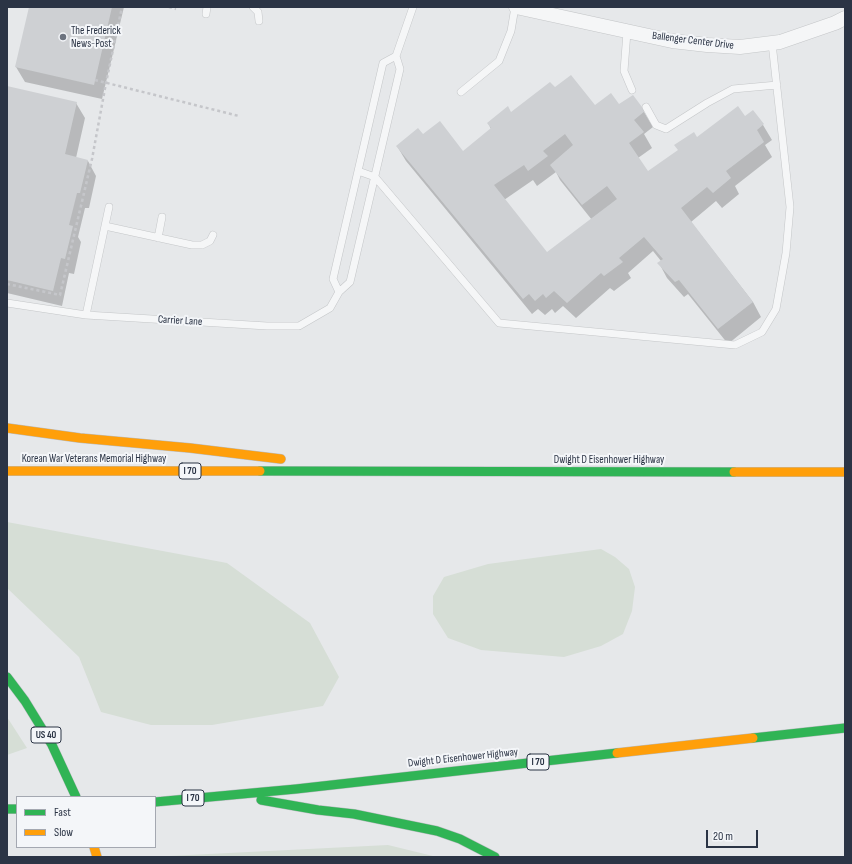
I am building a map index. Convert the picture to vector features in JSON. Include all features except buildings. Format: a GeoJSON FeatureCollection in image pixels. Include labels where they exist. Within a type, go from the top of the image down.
{"type":"FeatureCollection","features":[{"type":"Feature","properties":{"kind":"highway"},"geometry":{"type":"LineString","coordinates":[[7,428],[80,438],[190,448],[289,460]]}},
{"type":"Feature","properties":{"kind":"highway"},"geometry":{"type":"LineString","coordinates":[[304,462],[373,471]]}},
{"type":"Feature","properties":{"kind":"highway","name":"Korean War Veterans Memorial Highway"},"geometry":{"type":"LineString","coordinates":[[7,471],[373,471]]}},
{"type":"Feature","properties":{"kind":"highway","name":"Dwight D Eisenhower Highway"},"geometry":{"type":"LineString","coordinates":[[373,471],[845,472]]}},
{"type":"Feature","properties":{"kind":"highway","name":"US 40"},"geometry":{"type":"LineString","coordinates":[[7,677],[25,702],[52,745],[76,796]]}},
{"type":"Feature","properties":{"kind":"highway","name":"Dwight D Eisenhower Highway"},"geometry":{"type":"LineString","coordinates":[[156,802],[304,788],[845,728]]}},
{"type":"Feature","properties":{"kind":"highway"},"geometry":{"type":"LineString","coordinates":[[232,794],[430,829],[460,839],[495,857]]}},
{"type":"Feature","properties":{"kind":"street","name":"Ballenger Center Drive"},"geometry":{"type":"LineString","coordinates":[[516,7],[672,41],[740,47],[780,42],[807,34],[845,18]]}},
{"type":"Feature","properties":{"kind":"lane"},"geometry":{"type":"LineString","coordinates":[[253,7],[258,12],[259,21]]}},
{"type":"Feature","properties":{"kind":"lane","name":"Carrier Lane"},"geometry":{"type":"LineString","coordinates":[[7,303],[86,315],[266,326],[299,326],[330,308],[339,292],[350,282],[400,68],[396,56],[413,7]]}},
{"type":"Feature","properties":{"kind":"lane"},"geometry":{"type":"LineString","coordinates":[[461,92],[499,61],[511,31],[516,7]]}},
{"type":"Feature","properties":{"kind":"lane"},"geometry":{"type":"LineString","coordinates":[[627,32],[624,71],[632,90]]}},
{"type":"Feature","properties":{"kind":"lane"},"geometry":{"type":"LineString","coordinates":[[358,171],[375,177],[499,323],[735,345],[762,332],[776,309],[786,253],[790,207],[772,43]]}},
{"type":"Feature","properties":{"kind":"lane"},"geometry":{"type":"LineString","coordinates":[[339,292],[333,279],[383,63],[396,56]]}},
{"type":"Feature","properties":{"kind":"lane"},"geometry":{"type":"LineString","coordinates":[[646,107],[656,125],[666,129],[707,103],[733,89],[777,85]]}},
{"type":"Feature","properties":{"kind":"lane"},"geometry":{"type":"LineString","coordinates":[[86,315],[109,207]]}},
{"type":"Feature","properties":{"kind":"lane"},"geometry":{"type":"LineString","coordinates":[[158,238],[162,217]]}},
{"type":"Feature","properties":{"kind":"lane"},"geometry":{"type":"LineString","coordinates":[[105,226],[192,245],[202,245],[210,241],[213,235]]}},
{"type":"Feature","properties":{"kind":"path"},"geometry":{"type":"LineString","coordinates":[[7,284],[60,295],[92,159],[122,7]]}},
{"type":"Feature","properties":{"kind":"path"},"geometry":{"type":"LineString","coordinates":[[169,7],[176,9]]}},
{"type":"Feature","properties":{"kind":"path"},"geometry":{"type":"LineString","coordinates":[[95,80],[239,116]]}},
{"type":"Feature","properties":{"kind":"shaded area"},"geometry":{"type":"Polygon","coordinates":[[[7,522],[227,563],[310,623],[339,677],[323,706],[212,725],[151,725],[101,712],[79,657],[7,588],[7,522]]]}},
{"type":"Feature","properties":{"kind":"shaded area"},"geometry":{"type":"Polygon","coordinates":[[[601,549],[615,557],[629,569],[635,587],[632,611],[623,634],[601,646],[564,657],[481,650],[448,638],[433,614],[433,596],[444,577],[488,564],[601,549]]]}},
{"type":"Feature","properties":{"kind":"shaded area"},"geometry":{"type":"Polygon","coordinates":[[[7,717],[27,748],[7,755],[7,717]]]}},
{"type":"Feature","properties":{"kind":"shaded area"},"geometry":{"type":"Polygon","coordinates":[[[388,845],[437,857],[169,857],[169,856],[388,845]]]}},
{"type":"Feature","properties":{"kind":"traffic: fast"},"geometry":{"type":"LineString","coordinates":[[260,471],[734,472]]}},
{"type":"Feature","properties":{"kind":"traffic: fast"},"geometry":{"type":"LineString","coordinates":[[7,677],[25,701],[52,745],[76,796]]}},
{"type":"Feature","properties":{"kind":"traffic: fast"},"geometry":{"type":"LineString","coordinates":[[753,738],[845,728]]}},
{"type":"Feature","properties":{"kind":"traffic: fast"},"geometry":{"type":"LineString","coordinates":[[156,802],[296,789],[617,753]]}},
{"type":"Feature","properties":{"kind":"traffic: fast"},"geometry":{"type":"LineString","coordinates":[[261,800],[318,810],[354,814],[437,831],[460,839],[495,857]]}},
{"type":"Feature","properties":{"kind":"traffic: fast"},"geometry":{"type":"LineString","coordinates":[[7,809],[16,809]]}},
{"type":"Feature","properties":{"kind":"traffic: slow"},"geometry":{"type":"LineString","coordinates":[[7,428],[80,438],[190,448],[281,459]]}},
{"type":"Feature","properties":{"kind":"traffic: slow"},"geometry":{"type":"LineString","coordinates":[[7,471],[260,471]]}},
{"type":"Feature","properties":{"kind":"traffic: slow"},"geometry":{"type":"LineString","coordinates":[[734,472],[845,472]]}},
{"type":"Feature","properties":{"kind":"traffic: slow"},"geometry":{"type":"LineString","coordinates":[[617,753],[753,738]]}},
{"type":"Feature","properties":{"kind":"traffic: slow"},"geometry":{"type":"LineString","coordinates":[[94,848],[97,857]]}},
{"type":"Feature","properties":{"kind":"place","name":"The Frederick News-Post"},"geometry":{"type":"Point","coordinates":[63,37]}}]}
